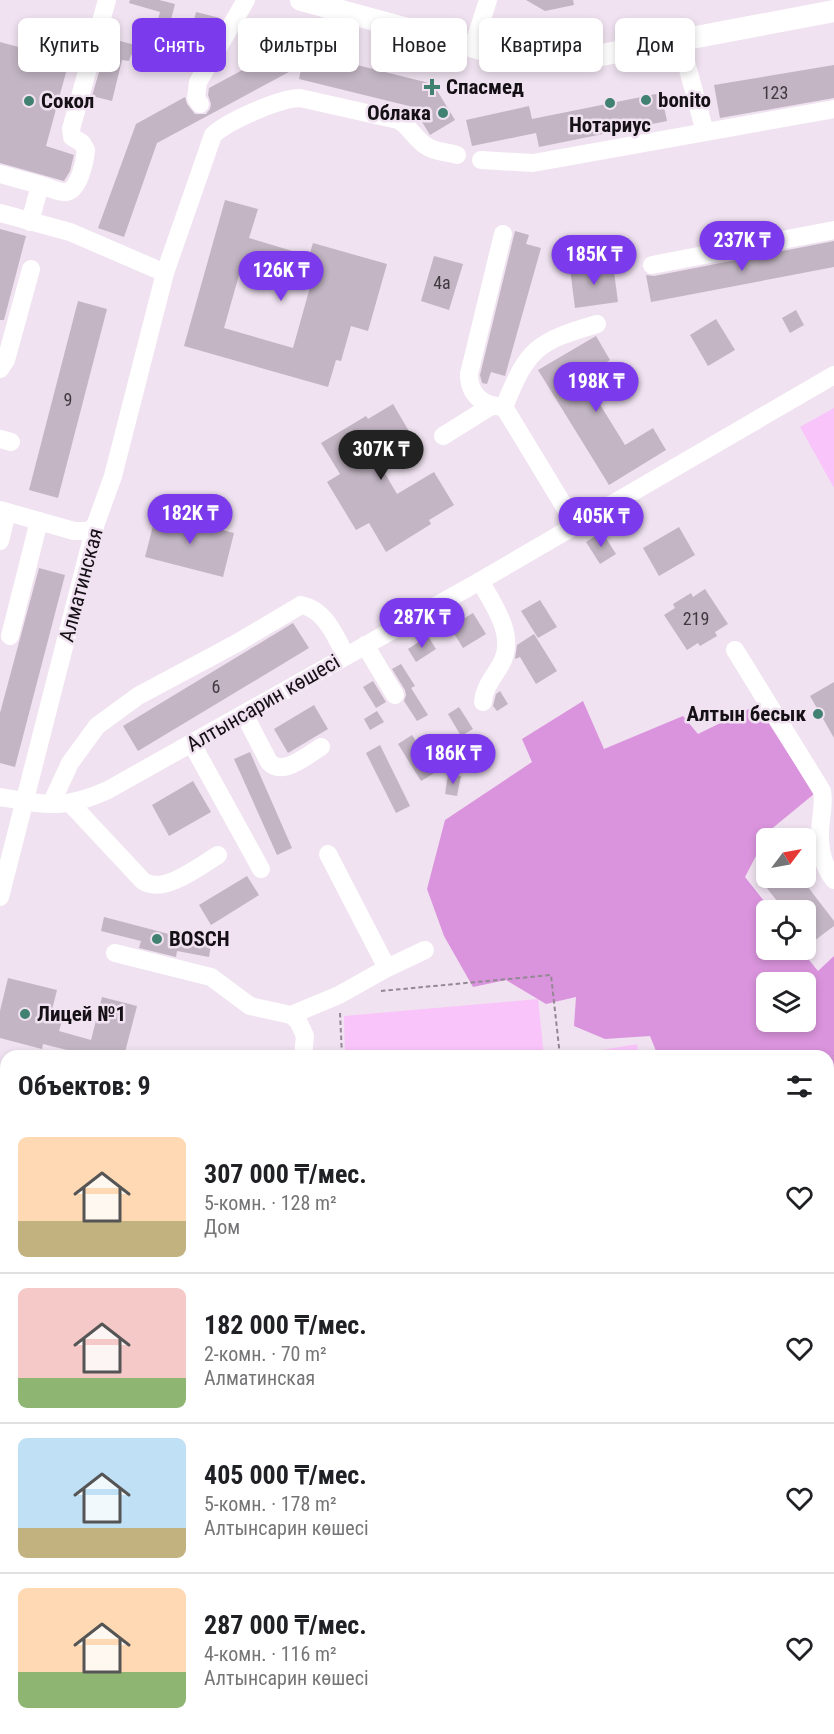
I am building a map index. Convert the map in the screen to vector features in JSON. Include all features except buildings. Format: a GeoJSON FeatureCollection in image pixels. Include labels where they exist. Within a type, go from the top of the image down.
{"type":"FeatureCollection","features":[{"type":"Feature","properties":{"kind":"main road"},"geometry":{"type":"LineString","coordinates":[[301,0],[519,59],[561,61],[615,51]]}},
{"type":"Feature","properties":{"kind":"main road"},"geometry":{"type":"LineString","coordinates":[[695,37],[834,11]]}},
{"type":"Feature","properties":{"kind":"street"},"geometry":{"type":"LineString","coordinates":[[0,174],[66,192],[77,183],[86,150],[82,143],[72,137],[70,129],[107,0]]}},
{"type":"Feature","properties":{"kind":"street"},"geometry":{"type":"LineString","coordinates":[[246,0],[198,82],[196,98],[208,117],[285,99],[300,98],[398,120],[430,148],[457,155]]}},
{"type":"Feature","properties":{"kind":"street"},"geometry":{"type":"LineString","coordinates":[[474,47],[488,0]]}},
{"type":"Feature","properties":{"kind":"street"},"geometry":{"type":"LineString","coordinates":[[689,72],[705,132]]}},
{"type":"Feature","properties":{"kind":"street"},"geometry":{"type":"LineString","coordinates":[[481,160],[533,163],[834,109]]}},
{"type":"Feature","properties":{"kind":"street","name":"Алматинская"},"geometry":{"type":"LineString","coordinates":[[0,897],[95,526],[113,476],[165,273],[210,139],[208,117]]}},
{"type":"Feature","properties":{"kind":"street"},"geometry":{"type":"LineString","coordinates":[[30,222],[40,185]]}},
{"type":"Feature","properties":{"kind":"street"},"geometry":{"type":"LineString","coordinates":[[0,213],[70,232],[165,273]]}},
{"type":"Feature","properties":{"kind":"street"},"geometry":{"type":"LineString","coordinates":[[652,265],[834,230]]}},
{"type":"Feature","properties":{"kind":"street"},"geometry":{"type":"LineString","coordinates":[[503,234],[469,374],[470,384],[480,400],[497,406],[575,524]]}},
{"type":"Feature","properties":{"kind":"street"},"geometry":{"type":"LineString","coordinates":[[0,369],[6,360],[32,269]]}},
{"type":"Feature","properties":{"kind":"street"},"geometry":{"type":"LineString","coordinates":[[443,436],[497,406],[533,353],[552,338],[597,324]]}},
{"type":"Feature","properties":{"kind":"street","name":"Алтынсарин көшесі"},"geometry":{"type":"LineString","coordinates":[[0,797],[25,802],[71,804],[108,790],[480,581],[834,375]]}},
{"type":"Feature","properties":{"kind":"street"},"geometry":{"type":"LineString","coordinates":[[0,542],[3,511],[82,532],[95,526]]}},
{"type":"Feature","properties":{"kind":"street"},"geometry":{"type":"LineString","coordinates":[[10,636],[39,521]]}},
{"type":"Feature","properties":{"kind":"street"},"geometry":{"type":"LineString","coordinates":[[480,581],[500,616],[504,627],[506,648],[504,659],[486,688],[483,702]]}},
{"type":"Feature","properties":{"kind":"street"},"geometry":{"type":"LineString","coordinates":[[51,804],[70,763],[97,726],[138,696],[237,643],[301,605],[312,607],[323,616],[346,656]]}},
{"type":"Feature","properties":{"kind":"street"},"geometry":{"type":"LineString","coordinates":[[365,645],[395,695]]}},
{"type":"Feature","properties":{"kind":"street"},"geometry":{"type":"LineString","coordinates":[[735,650],[822,790],[820,849],[825,867],[834,880]]}},
{"type":"Feature","properties":{"kind":"street"},"geometry":{"type":"LineString","coordinates":[[244,714],[269,762],[274,767],[282,768],[290,765],[321,747]]}},
{"type":"Feature","properties":{"kind":"street"},"geometry":{"type":"LineString","coordinates":[[192,744],[261,868]]}},
{"type":"Feature","properties":{"kind":"street"},"geometry":{"type":"LineString","coordinates":[[71,804],[143,881],[150,885],[160,885],[174,880],[218,855]]}},
{"type":"Feature","properties":{"kind":"street"},"geometry":{"type":"LineString","coordinates":[[328,854],[387,968]]}},
{"type":"Feature","properties":{"kind":"street"},"geometry":{"type":"LineString","coordinates":[[291,1015],[339,995],[425,950]]}},
{"type":"Feature","properties":{"kind":"street"},"geometry":{"type":"LineString","coordinates":[[115,953],[211,977],[250,1006],[291,1015],[298,1021],[305,1036],[304,1050]]}},
{"type":"Feature","properties":{"kind":"path"},"geometry":{"type":"LineString","coordinates":[[375,992],[551,975],[559,1050]]}},
{"type":"Feature","properties":{"kind":"path"},"geometry":{"type":"LineString","coordinates":[[339,995],[342,1050]]}},
{"type":"Feature","properties":{"kind":"shaded area"},"geometry":{"type":"Polygon","coordinates":[[[834,408],[834,488],[800,427],[834,408]]]}},
{"type":"Feature","properties":{"kind":"shaded area"},"geometry":{"type":"Polygon","coordinates":[[[583,701],[604,749],[683,716],[698,734],[757,705],[814,794],[773,828],[756,828],[756,856],[745,877],[763,900],[756,900],[756,960],[809,960],[818,971],[834,956],[834,1050],[656,1050],[650,1036],[605,1039],[574,1026],[576,997],[546,1004],[506,980],[473,987],[444,936],[427,889],[445,820],[532,762],[522,739],[583,701]]]}},
{"type":"Feature","properties":{"kind":"shaded area"},"geometry":{"type":"Polygon","coordinates":[[[538,999],[543,1050],[345,1050],[344,1016],[538,999]]]}},
{"type":"Feature","properties":{"kind":"shaded area"},"geometry":{"type":"Polygon","coordinates":[[[637,1044],[638,1050],[602,1050],[637,1044]]]}},
{"type":"Feature","properties":{"kind":"place","name":"Спасмед"},"geometry":{"type":"Point","coordinates":[432,87]}},
{"type":"Feature","properties":{"kind":"place","name":"bonito"},"geometry":{"type":"Point","coordinates":[646,100]}},
{"type":"Feature","properties":{"kind":"place","name":"Сокол"},"geometry":{"type":"Point","coordinates":[29,101]}},
{"type":"Feature","properties":{"kind":"place","name":"Нотариус"},"geometry":{"type":"Point","coordinates":[610,103]}},
{"type":"Feature","properties":{"kind":"place","name":"Облака"},"geometry":{"type":"Point","coordinates":[443,113]}},
{"type":"Feature","properties":{"kind":"place","name":"Алтын бесык"},"geometry":{"type":"Point","coordinates":[818,714]}},
{"type":"Feature","properties":{"kind":"place","name":"BOSCH"},"geometry":{"type":"Point","coordinates":[157,939]}},
{"type":"Feature","properties":{"kind":"place","name":"Лицей №1"},"geometry":{"type":"Point","coordinates":[25,1014]}}]}
